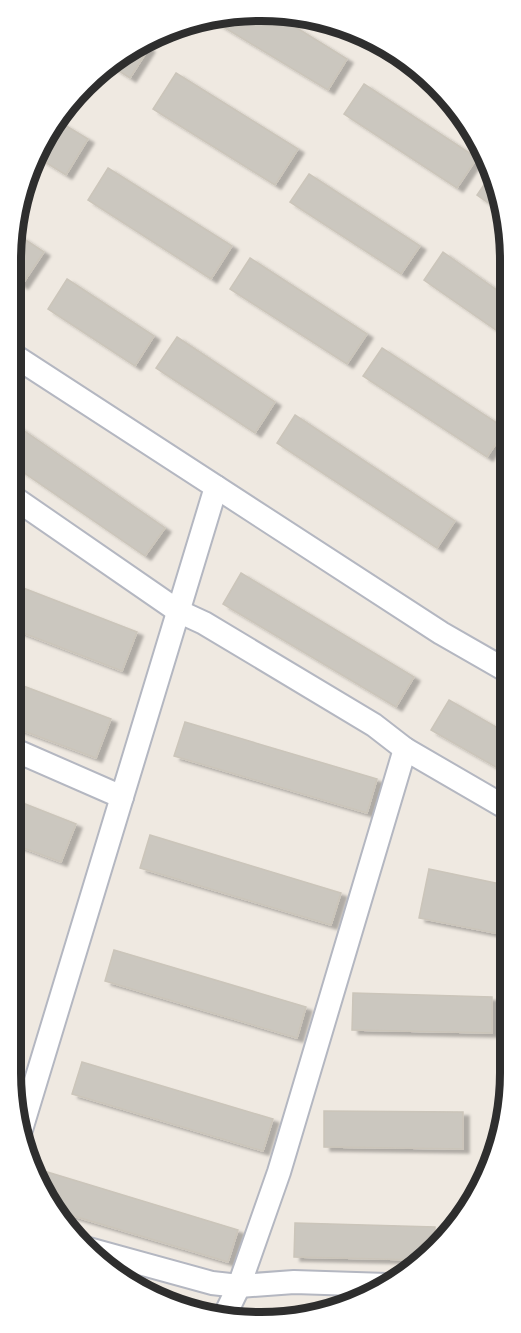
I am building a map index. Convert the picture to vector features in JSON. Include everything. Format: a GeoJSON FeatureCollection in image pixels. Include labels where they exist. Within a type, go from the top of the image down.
{"type":"FeatureCollection","features":[{"type":"Feature","properties":{"kind":"street"},"geometry":{"type":"LineString","coordinates":[[21,359],[441,633],[500,667]]}},
{"type":"Feature","properties":{"kind":"street"},"geometry":{"type":"LineString","coordinates":[[25,1115],[216,487]]}},
{"type":"Feature","properties":{"kind":"street"},"geometry":{"type":"LineString","coordinates":[[21,503],[178,611],[204,623],[374,724],[405,749],[500,804]]}},
{"type":"Feature","properties":{"kind":"street"},"geometry":{"type":"LineString","coordinates":[[228,1310],[239,1286],[279,1172],[405,749]]}},
{"type":"Feature","properties":{"kind":"street"},"geometry":{"type":"LineString","coordinates":[[21,753],[122,797]]}},
{"type":"Feature","properties":{"kind":"street"},"geometry":{"type":"LineString","coordinates":[[103,1253],[212,1283],[239,1286],[294,1282],[371,1284]]}},
{"type":"Feature","properties":{"kind":"building"},"geometry":{"type":"Polygon","coordinates":[[[260,21],[289,23],[347,59],[328,90],[220,25],[260,21]]]}},
{"type":"Feature","properties":{"kind":"building"},"geometry":{"type":"Polygon","coordinates":[[[148,49],[130,78],[116,69],[148,49]]]}},
{"type":"Feature","properties":{"kind":"building"},"geometry":{"type":"Polygon","coordinates":[[[176,73],[298,149],[275,185],[153,109],[176,73]]]}},
{"type":"Feature","properties":{"kind":"building"},"geometry":{"type":"Polygon","coordinates":[[[364,84],[477,158],[457,188],[344,114],[364,84]]]}},
{"type":"Feature","properties":{"kind":"building"},"geometry":{"type":"Polygon","coordinates":[[[63,124],[88,139],[66,175],[43,161],[63,124]]]}},
{"type":"Feature","properties":{"kind":"building"},"geometry":{"type":"Polygon","coordinates":[[[108,168],[232,246],[211,279],[88,200],[108,168]]]}},
{"type":"Feature","properties":{"kind":"building"},"geometry":{"type":"Polygon","coordinates":[[[309,174],[420,246],[401,274],[290,202],[309,174]]]}},
{"type":"Feature","properties":{"kind":"building"},"geometry":{"type":"Polygon","coordinates":[[[486,182],[494,207],[477,195],[486,182]]]}},
{"type":"Feature","properties":{"kind":"building"},"geometry":{"type":"Polygon","coordinates":[[[22,238],[44,252],[22,285],[21,260],[22,238]]]}},
{"type":"Feature","properties":{"kind":"building"},"geometry":{"type":"Polygon","coordinates":[[[443,252],[500,292],[500,333],[424,280],[443,252]]]}},
{"type":"Feature","properties":{"kind":"building"},"geometry":{"type":"Polygon","coordinates":[[[250,258],[367,334],[347,364],[230,289],[250,258]]]}},
{"type":"Feature","properties":{"kind":"building"},"geometry":{"type":"Polygon","coordinates":[[[67,279],[154,336],[135,366],[48,309],[67,279]]]}},
{"type":"Feature","properties":{"kind":"building"},"geometry":{"type":"Polygon","coordinates":[[[177,337],[275,402],[255,433],[156,368],[177,337]]]}},
{"type":"Feature","properties":{"kind":"building"},"geometry":{"type":"Polygon","coordinates":[[[382,348],[500,425],[500,438],[487,457],[363,376],[382,348]]]}},
{"type":"Feature","properties":{"kind":"building"},"geometry":{"type":"Polygon","coordinates":[[[295,415],[455,521],[437,548],[277,443],[295,415]]]}},
{"type":"Feature","properties":{"kind":"building"},"geometry":{"type":"Polygon","coordinates":[[[21,429],[165,528],[145,556],[21,471],[21,429]]]}},
{"type":"Feature","properties":{"kind":"building"},"geometry":{"type":"Polygon","coordinates":[[[241,573],[414,677],[396,707],[223,604],[241,573]]]}},
{"type":"Feature","properties":{"kind":"building"},"geometry":{"type":"Polygon","coordinates":[[[21,587],[137,632],[122,671],[21,632],[21,587]]]}},
{"type":"Feature","properties":{"kind":"building"},"geometry":{"type":"Polygon","coordinates":[[[21,685],[111,719],[96,758],[21,730],[21,685]]]}},
{"type":"Feature","properties":{"kind":"building"},"geometry":{"type":"Polygon","coordinates":[[[449,700],[500,729],[500,769],[431,730],[449,700]]]}},
{"type":"Feature","properties":{"kind":"building"},"geometry":{"type":"Polygon","coordinates":[[[185,722],[377,779],[367,813],[174,756],[185,722]]]}},
{"type":"Feature","properties":{"kind":"building"},"geometry":{"type":"Polygon","coordinates":[[[21,802],[76,824],[61,862],[21,847],[21,802]]]}},
{"type":"Feature","properties":{"kind":"building"},"geometry":{"type":"Polygon","coordinates":[[[150,835],[341,893],[331,925],[140,868],[150,835]]]}},
{"type":"Feature","properties":{"kind":"building"},"geometry":{"type":"Polygon","coordinates":[[[429,869],[500,884],[500,934],[419,918],[429,869]]]}},
{"type":"Feature","properties":{"kind":"building"},"geometry":{"type":"Polygon","coordinates":[[[114,950],[306,1007],[297,1038],[105,981],[114,950]]]}},
{"type":"Feature","properties":{"kind":"building"},"geometry":{"type":"Polygon","coordinates":[[[353,993],[492,997],[492,1033],[352,1030],[353,993]]]}},
{"type":"Feature","properties":{"kind":"building"},"geometry":{"type":"Polygon","coordinates":[[[82,1062],[273,1119],[263,1151],[72,1094],[82,1062]]]}},
{"type":"Feature","properties":{"kind":"building"},"geometry":{"type":"Polygon","coordinates":[[[324,1111],[463,1112],[463,1149],[324,1147],[324,1111]]]}},
{"type":"Feature","properties":{"kind":"building"},"geometry":{"type":"Polygon","coordinates":[[[44,1171],[238,1230],[228,1262],[67,1214],[44,1171]]]}},
{"type":"Feature","properties":{"kind":"building"},"geometry":{"type":"Polygon","coordinates":[[[295,1223],[435,1227],[435,1237],[410,1260],[294,1257],[295,1223]]]}}]}
